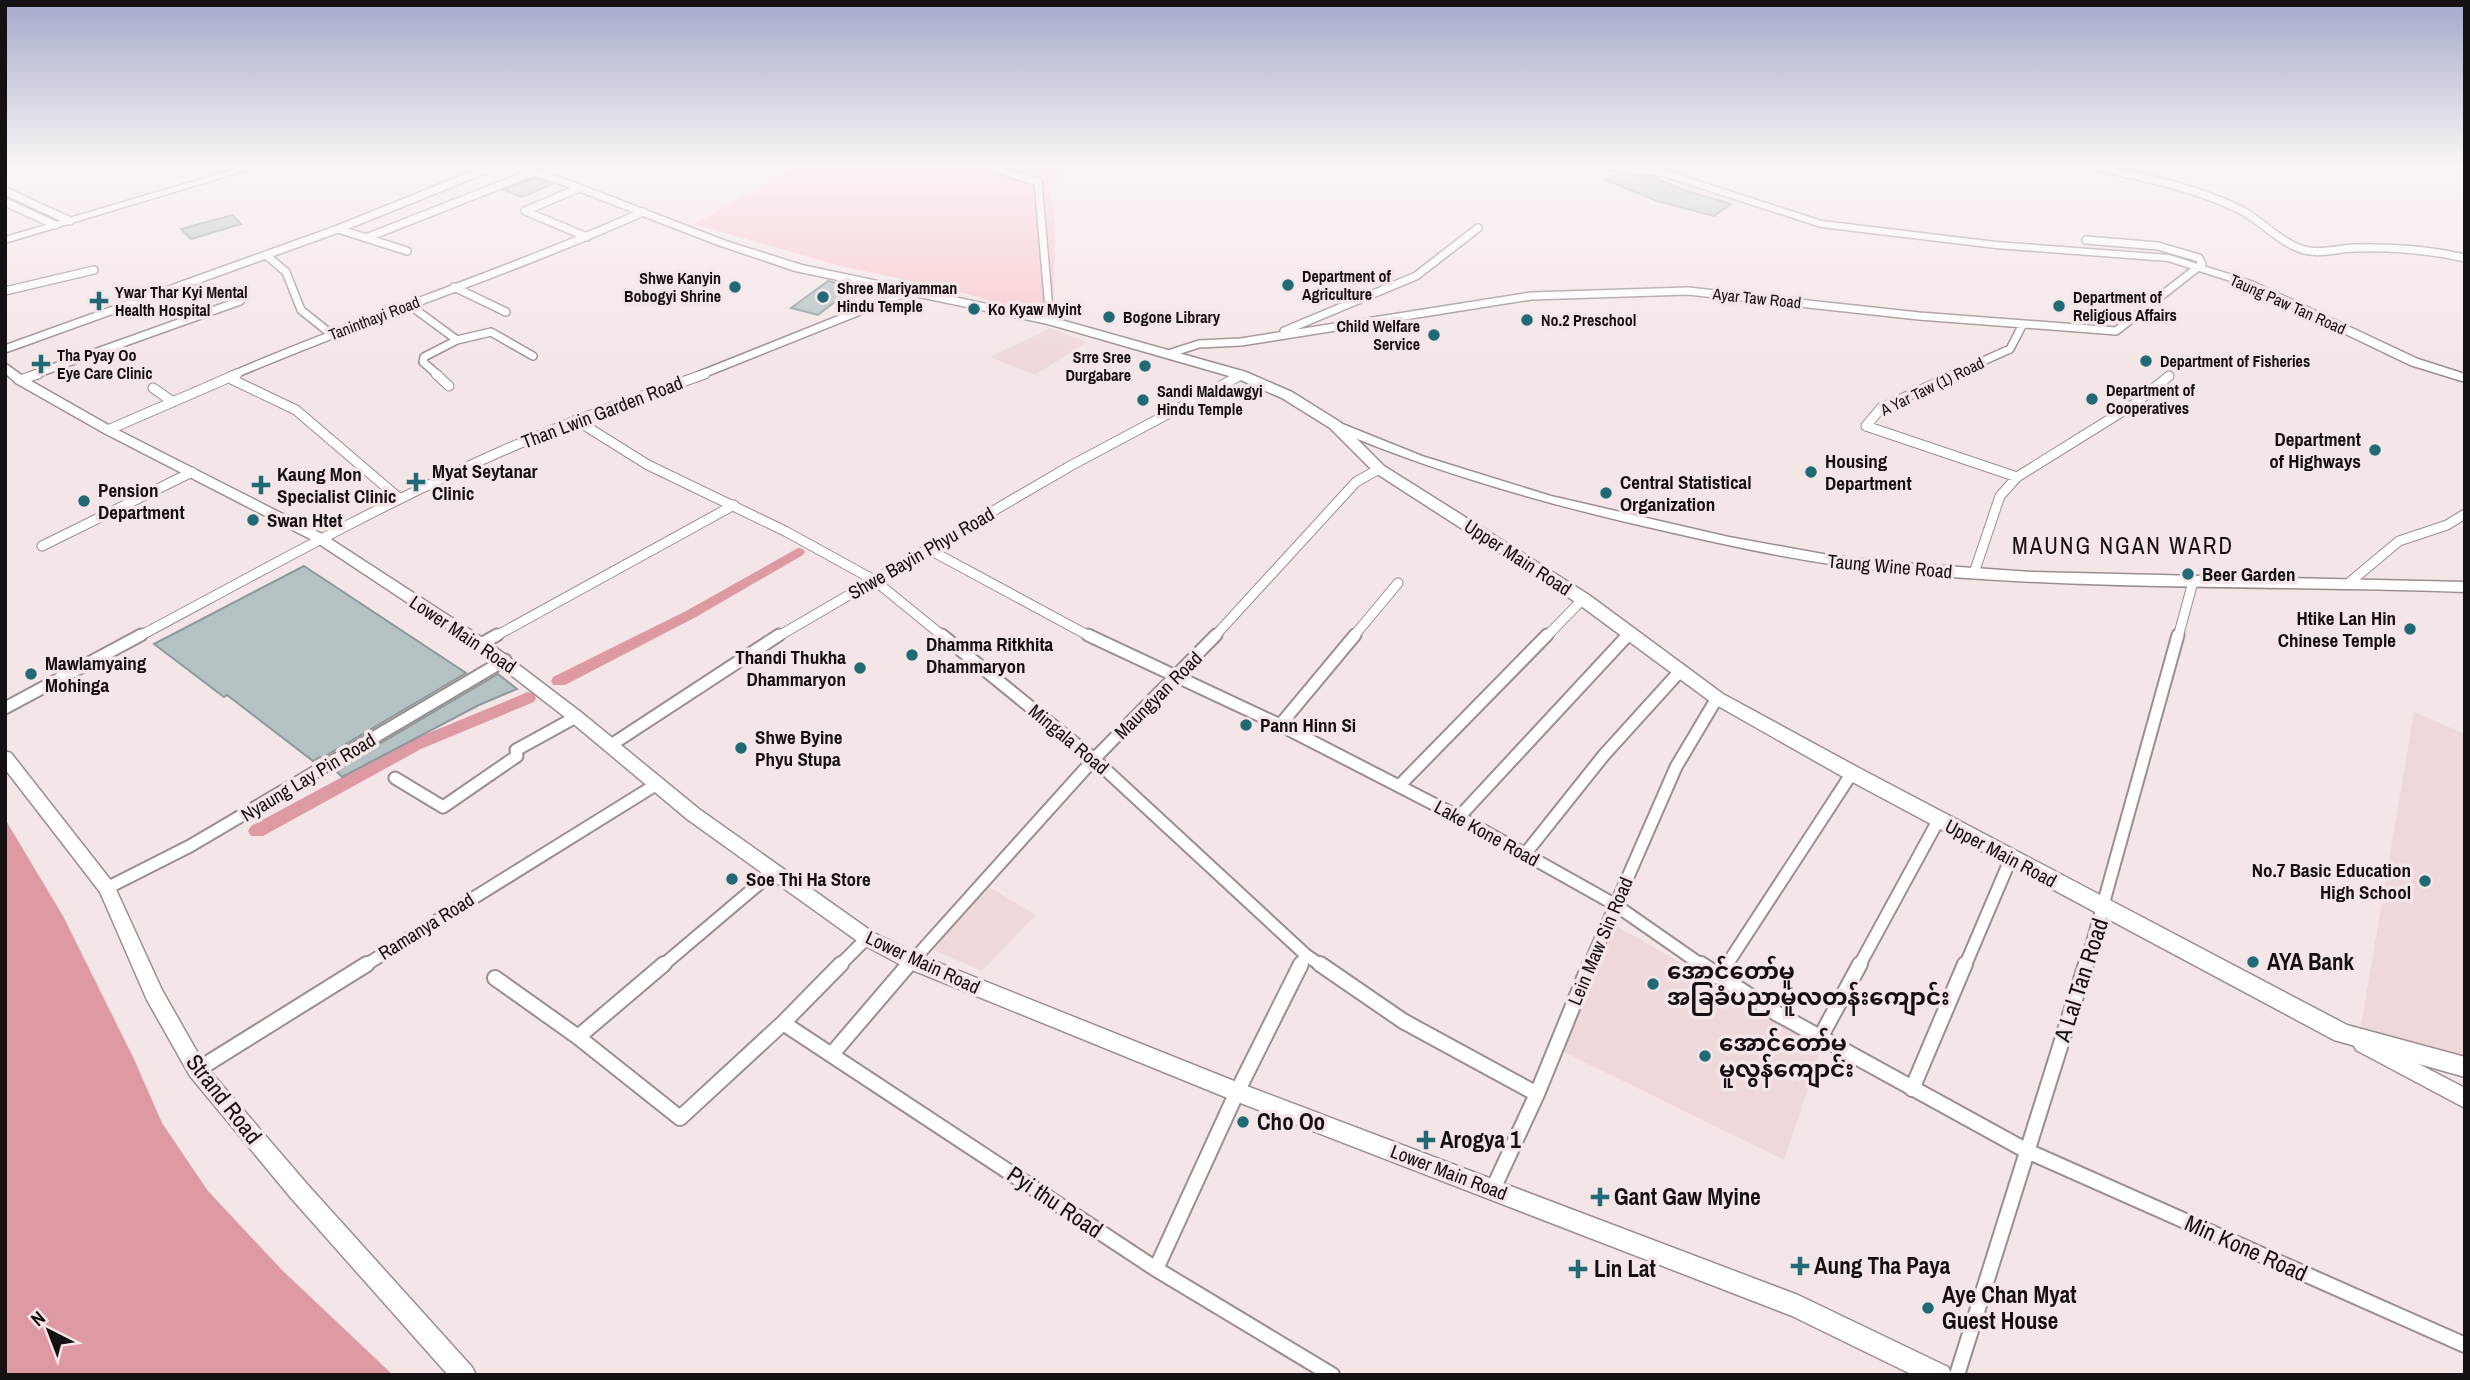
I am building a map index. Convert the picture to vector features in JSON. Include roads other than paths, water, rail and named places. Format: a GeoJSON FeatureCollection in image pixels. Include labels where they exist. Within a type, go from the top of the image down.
{"type":"FeatureCollection","features":[{"type":"Feature","properties":{"kind":"main road"},"geometry":{"type":"LineString","coordinates":[[5,238],[28,231]]}},
{"type":"Feature","properties":{"kind":"main road","name":"Upper Main Road"},"geometry":{"type":"LineString","coordinates":[[692,231],[799,268],[1050,321],[1171,353],[1241,375],[1287,396],[1335,425],[1379,468],[1583,599],[1717,698],[1852,773],[2465,1099]]}},
{"type":"Feature","properties":{"kind":"main road","name":"Taung Paw Tan Road"},"geometry":{"type":"LineString","coordinates":[[1883,231],[1996,245],[2169,258],[2250,284],[2414,362],[2465,378]]}},
{"type":"Feature","properties":{"kind":"main road","name":"Lower Main Road"},"geometry":{"type":"LineString","coordinates":[[13,374],[108,430],[321,539],[481,644],[505,660],[693,814],[867,938],[912,961],[1237,1092],[1798,1307],[1940,1375]]}},
{"type":"Feature","properties":{"kind":"main road","name":"Taung Wine Road"},"geometry":{"type":"LineString","coordinates":[[1335,425],[1384,447],[1517,491],[1629,520],[1809,558],[1973,573],[2193,582],[2350,582],[2465,587]]}},
{"type":"Feature","properties":{"kind":"main road","name":"Strand Road"},"geometry":{"type":"LineString","coordinates":[[5,757],[107,888],[154,994],[197,1070],[299,1191],[464,1375]]}},
{"type":"Feature","properties":{"kind":"main road"},"geometry":{"type":"LineString","coordinates":[[2342,1033],[2465,1068]]}},
{"type":"Feature","properties":{"kind":"street"},"geometry":{"type":"LineString","coordinates":[[5,349],[331,231]]}},
{"type":"Feature","properties":{"kind":"street"},"geometry":{"type":"LineString","coordinates":[[345,231],[407,251]]}},
{"type":"Feature","properties":{"kind":"street"},"geometry":{"type":"LineString","coordinates":[[366,238],[383,231]]}},
{"type":"Feature","properties":{"kind":"street"},"geometry":{"type":"LineString","coordinates":[[574,231],[587,237]]}},
{"type":"Feature","properties":{"kind":"street","name":"Taninthayi Road"},"geometry":{"type":"LineString","coordinates":[[108,430],[331,334],[600,231]]}},
{"type":"Feature","properties":{"kind":"street"},"geometry":{"type":"LineString","coordinates":[[1042,231],[1050,321]]}},
{"type":"Feature","properties":{"kind":"street"},"geometry":{"type":"LineString","coordinates":[[1272,337],[1416,275],[1474,231]]}},
{"type":"Feature","properties":{"kind":"street"},"geometry":{"type":"LineString","coordinates":[[2276,231],[2300,249],[2322,253],[2346,247],[2447,254],[2465,258]]}},
{"type":"Feature","properties":{"kind":"street"},"geometry":{"type":"LineString","coordinates":[[2086,240],[2183,250],[2199,258],[2202,264],[2198,267]]}},
{"type":"Feature","properties":{"kind":"street"},"geometry":{"type":"LineString","coordinates":[[266,255],[286,272],[301,310],[331,334]]}},
{"type":"Feature","properties":{"kind":"street","name":"Ayar Taw Road"},"geometry":{"type":"LineString","coordinates":[[1171,353],[1199,344],[1241,342],[1531,296],[1688,291],[2022,326],[2116,331],[2198,267]]}},
{"type":"Feature","properties":{"kind":"street"},"geometry":{"type":"LineString","coordinates":[[5,291],[94,270]]}},
{"type":"Feature","properties":{"kind":"street"},"geometry":{"type":"LineString","coordinates":[[454,287],[506,312]]}},
{"type":"Feature","properties":{"kind":"street","name":"Than Lwin Garden Road"},"geometry":{"type":"LineString","coordinates":[[5,708],[321,539],[500,452],[576,420],[729,365],[910,291]]}},
{"type":"Feature","properties":{"kind":"street"},"geometry":{"type":"LineString","coordinates":[[13,374],[240,301]]}},
{"type":"Feature","properties":{"kind":"street"},"geometry":{"type":"LineString","coordinates":[[408,304],[457,340]]}},
{"type":"Feature","properties":{"kind":"street","name":"A Yar Taw (1) Road"},"geometry":{"type":"LineString","coordinates":[[2017,477],[1866,426],[1881,408],[2010,349],[2022,326]]}},
{"type":"Feature","properties":{"kind":"street"},"geometry":{"type":"LineString","coordinates":[[449,386],[423,362],[424,357],[457,340],[491,332],[534,356]]}},
{"type":"Feature","properties":{"kind":"street","name":"Shwe Bayin Phyu Road"},"geometry":{"type":"LineString","coordinates":[[611,745],[792,627],[1072,466],[1241,375]]}},
{"type":"Feature","properties":{"kind":"street"},"geometry":{"type":"LineString","coordinates":[[1973,573],[2000,496],[2017,477],[2136,403],[2169,376]]}},
{"type":"Feature","properties":{"kind":"street"},"geometry":{"type":"LineString","coordinates":[[229,377],[296,410],[400,499]]}},
{"type":"Feature","properties":{"kind":"street"},"geometry":{"type":"LineString","coordinates":[[153,388],[173,402]]}},
{"type":"Feature","properties":{"kind":"street","name":"Mingala Road"},"geometry":{"type":"LineString","coordinates":[[576,420],[648,465],[734,505],[874,580],[1094,759],[1306,955],[1404,1021],[1536,1094]]}},
{"type":"Feature","properties":{"kind":"street","name":"Maungyan Road"},"geometry":{"type":"LineString","coordinates":[[832,1054],[1094,759],[1175,678],[1356,482],[1379,468]]}},
{"type":"Feature","properties":{"kind":"street"},"geometry":{"type":"LineString","coordinates":[[42,546],[192,472]]}},
{"type":"Feature","properties":{"kind":"street"},"geometry":{"type":"LineString","coordinates":[[481,644],[734,505]]}},
{"type":"Feature","properties":{"kind":"street"},"geometry":{"type":"LineString","coordinates":[[2350,582],[2399,541],[2448,525],[2465,514]]}},
{"type":"Feature","properties":{"kind":"street","name":"Lake Kone Road"},"geometry":{"type":"LineString","coordinates":[[928,549],[1099,641],[1280,725],[1459,817],[1614,904],[1719,977],[1820,1038],[2027,1151]]}},
{"type":"Feature","properties":{"kind":"street","name":"A Lal Tan Road"},"geometry":{"type":"LineString","coordinates":[[1957,1375],[2104,908],[2193,582]]}},
{"type":"Feature","properties":{"kind":"street"},"geometry":{"type":"LineString","coordinates":[[1280,725],[1398,583]]}},
{"type":"Feature","properties":{"kind":"street"},"geometry":{"type":"LineString","coordinates":[[1399,786],[1583,599]]}},
{"type":"Feature","properties":{"kind":"street"},"geometry":{"type":"LineString","coordinates":[[1459,817],[1631,632]]}},
{"type":"Feature","properties":{"kind":"street","name":"Nyaung Lay Pin Road"},"geometry":{"type":"LineString","coordinates":[[107,888],[190,846],[505,660]]}},
{"type":"Feature","properties":{"kind":"street"},"geometry":{"type":"LineString","coordinates":[[1525,854],[1604,755],[1681,670]]}},
{"type":"Feature","properties":{"kind":"street","name":"Lein Maw Sin Road"},"geometry":{"type":"LineString","coordinates":[[1493,1189],[1536,1094],[1614,904],[1676,766],[1717,698]]}},
{"type":"Feature","properties":{"kind":"street"},"geometry":{"type":"LineString","coordinates":[[395,778],[443,807],[517,755],[516,750],[576,717]]}},
{"type":"Feature","properties":{"kind":"street"},"geometry":{"type":"LineString","coordinates":[[1719,977],[1852,773]]}},
{"type":"Feature","properties":{"kind":"street","name":"Ramanya Road"},"geometry":{"type":"LineString","coordinates":[[197,1070],[657,784]]}},
{"type":"Feature","properties":{"kind":"street"},"geometry":{"type":"LineString","coordinates":[[1820,1038],[1939,819]]}},
{"type":"Feature","properties":{"kind":"street"},"geometry":{"type":"LineString","coordinates":[[1912,1089],[2011,858]]}},
{"type":"Feature","properties":{"kind":"street"},"geometry":{"type":"LineString","coordinates":[[578,1037],[773,872]]}},
{"type":"Feature","properties":{"kind":"street"},"geometry":{"type":"LineString","coordinates":[[495,978],[578,1037],[680,1118],[783,1023],[867,938]]}},
{"type":"Feature","properties":{"kind":"street"},"geometry":{"type":"LineString","coordinates":[[1156,1269],[1237,1092],[1306,955]]}},
{"type":"Feature","properties":{"kind":"street","name":"Pyi thu Road"},"geometry":{"type":"LineString","coordinates":[[783,1023],[1156,1269],[1332,1375]]}},
{"type":"Feature","properties":{"kind":"street","name":"Min Kone Road"},"geometry":{"type":"LineString","coordinates":[[2027,1151],[2465,1345]]}},
{"type":"Feature","properties":{"kind":"waterway"},"geometry":{"type":"LineString","coordinates":[[559,681],[691,614],[798,552]]}},
{"type":"Feature","properties":{"kind":"waterway"},"geometry":{"type":"LineString","coordinates":[[257,831],[415,745],[528,698]]}},
{"type":"Feature","properties":{"kind":"place","name":"Department of Agriculture"},"geometry":{"type":"Point","coordinates":[1288,285]}},
{"type":"Feature","properties":{"kind":"place","name":"Shwe Kanyin Bobogyi Shrine"},"geometry":{"type":"Point","coordinates":[735,287]}},
{"type":"Feature","properties":{"kind":"place","name":"Shree Mariyamman Hindu Temple"},"geometry":{"type":"Point","coordinates":[823,297]}},
{"type":"Feature","properties":{"kind":"place","name":"Ywar Thar Kyi Mental Health Hospital"},"geometry":{"type":"Point","coordinates":[99,301]}},
{"type":"Feature","properties":{"kind":"place","name":"Department of Religious Affairs"},"geometry":{"type":"Point","coordinates":[2059,306]}},
{"type":"Feature","properties":{"kind":"place","name":"Ko Kyaw Myint"},"geometry":{"type":"Point","coordinates":[974,309]}},
{"type":"Feature","properties":{"kind":"place","name":"Bogone Library"},"geometry":{"type":"Point","coordinates":[1109,317]}},
{"type":"Feature","properties":{"kind":"place","name":"No.2 Preschool"},"geometry":{"type":"Point","coordinates":[1527,320]}},
{"type":"Feature","properties":{"kind":"place","name":"Child Welfare Service"},"geometry":{"type":"Point","coordinates":[1434,335]}},
{"type":"Feature","properties":{"kind":"place","name":"Department of Fisheries"},"geometry":{"type":"Point","coordinates":[2146,361]}},
{"type":"Feature","properties":{"kind":"place","name":"Tha Pyay Oo Eye Care Clinic"},"geometry":{"type":"Point","coordinates":[41,364]}},
{"type":"Feature","properties":{"kind":"place","name":"Srre Sree Durgabare"},"geometry":{"type":"Point","coordinates":[1145,366]}},
{"type":"Feature","properties":{"kind":"place","name":"Department of Cooperatives"},"geometry":{"type":"Point","coordinates":[2092,399]}},
{"type":"Feature","properties":{"kind":"place","name":"Sandi Maldawgyi Hindu Temple"},"geometry":{"type":"Point","coordinates":[1143,400]}},
{"type":"Feature","properties":{"kind":"place","name":"Department of Highways"},"geometry":{"type":"Point","coordinates":[2375,450]}},
{"type":"Feature","properties":{"kind":"place","name":"Housing Department"},"geometry":{"type":"Point","coordinates":[1811,472]}},
{"type":"Feature","properties":{"kind":"place","name":"Myat Seytanar Clinic"},"geometry":{"type":"Point","coordinates":[416,482]}},
{"type":"Feature","properties":{"kind":"place","name":"Kaung Mon Specialist Clinic"},"geometry":{"type":"Point","coordinates":[261,485]}},
{"type":"Feature","properties":{"kind":"place","name":"Central Statistical Organization"},"geometry":{"type":"Point","coordinates":[1606,493]}},
{"type":"Feature","properties":{"kind":"place","name":"Pension Department"},"geometry":{"type":"Point","coordinates":[84,501]}},
{"type":"Feature","properties":{"kind":"place","name":"Swan Htet"},"geometry":{"type":"Point","coordinates":[253,520]}},
{"type":"Feature","properties":{"kind":"place","name":"Beer Garden"},"geometry":{"type":"Point","coordinates":[2188,574]}},
{"type":"Feature","properties":{"kind":"place","name":"Htike Lan Hin Chinese Temple"},"geometry":{"type":"Point","coordinates":[2410,629]}},
{"type":"Feature","properties":{"kind":"place","name":"Dhamma Ritkhita Dhammaryon"},"geometry":{"type":"Point","coordinates":[912,655]}},
{"type":"Feature","properties":{"kind":"place","name":"Thandi Thukha Dhammaryon"},"geometry":{"type":"Point","coordinates":[860,668]}},
{"type":"Feature","properties":{"kind":"place","name":"Mawlamyaing Mohinga"},"geometry":{"type":"Point","coordinates":[31,674]}},
{"type":"Feature","properties":{"kind":"place","name":"Pann Hinn Si"},"geometry":{"type":"Point","coordinates":[1246,725]}},
{"type":"Feature","properties":{"kind":"place","name":"Shwe Byine Phyu Stupa"},"geometry":{"type":"Point","coordinates":[741,748]}},
{"type":"Feature","properties":{"kind":"place","name":"Soe Thi Ha Store"},"geometry":{"type":"Point","coordinates":[732,879]}},
{"type":"Feature","properties":{"kind":"place","name":"No.7 Basic Education High School"},"geometry":{"type":"Point","coordinates":[2425,881]}},
{"type":"Feature","properties":{"kind":"place","name":"AYA Bank"},"geometry":{"type":"Point","coordinates":[2253,962]}},
{"type":"Feature","properties":{"kind":"place","name":"အောင်တော်မူ အခြခံပညာမူလတန်းကျောင်း"},"geometry":{"type":"Point","coordinates":[1653,984]}},
{"type":"Feature","properties":{"kind":"place","name":"အောင်တော်မူ မူလွန်ကျောင်း"},"geometry":{"type":"Point","coordinates":[1705,1056]}},
{"type":"Feature","properties":{"kind":"place","name":"Cho Oo"},"geometry":{"type":"Point","coordinates":[1243,1122]}},
{"type":"Feature","properties":{"kind":"place","name":"Arogya 1"},"geometry":{"type":"Point","coordinates":[1426,1140]}},
{"type":"Feature","properties":{"kind":"place","name":"Gant Gaw Myine"},"geometry":{"type":"Point","coordinates":[1600,1197]}},
{"type":"Feature","properties":{"kind":"place","name":"Aung Tha Paya"},"geometry":{"type":"Point","coordinates":[1800,1266]}},
{"type":"Feature","properties":{"kind":"place","name":"Lin Lat"},"geometry":{"type":"Point","coordinates":[1578,1269]}},
{"type":"Feature","properties":{"kind":"place","name":"Aye Chan Myat Guest House"},"geometry":{"type":"Point","coordinates":[1928,1308]}},
{"type":"Feature","properties":{"kind":"district","name":"MAUNG NGAN WARD"},"geometry":{"type":"Point","coordinates":[2123,546]}}]}
